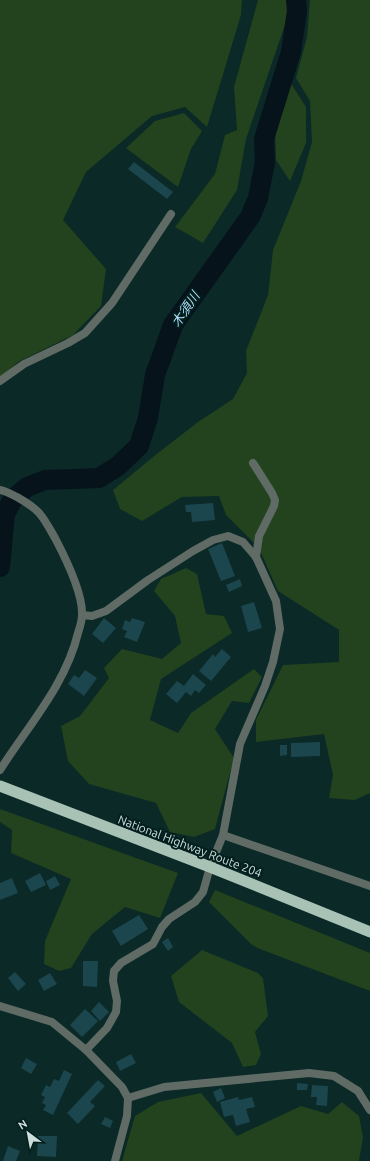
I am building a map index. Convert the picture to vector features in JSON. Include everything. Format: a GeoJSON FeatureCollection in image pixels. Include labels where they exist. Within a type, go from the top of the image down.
{"type":"FeatureCollection","features":[{"type":"Feature","properties":{"kind":"highway","name":"National Highway Route 204"},"geometry":{"type":"LineString","coordinates":[[0,786],[210,867],[370,932]]}},
{"type":"Feature","properties":{"kind":"street"},"geometry":{"type":"LineString","coordinates":[[0,381],[24,364],[86,333],[112,304],[171,214]]}},
{"type":"Feature","properties":{"kind":"street"},"geometry":{"type":"LineString","coordinates":[[253,463],[275,500],[274,506],[259,536],[256,557]]}},
{"type":"Feature","properties":{"kind":"street"},"geometry":{"type":"LineString","coordinates":[[0,770],[62,676],[73,653],[82,615],[76,587],[60,547],[39,511],[30,504],[2,490]]}},
{"type":"Feature","properties":{"kind":"street"},"geometry":{"type":"LineString","coordinates":[[82,615],[92,616],[106,611],[148,580],[213,540],[228,536],[243,542],[256,557],[276,601],[280,629],[273,662],[265,686],[240,744],[223,835],[210,867],[203,892],[195,902],[169,919],[162,927],[153,944],[121,963],[114,971],[113,981],[117,1000],[116,1012],[107,1028],[86,1050]]}},
{"type":"Feature","properties":{"kind":"street"},"geometry":{"type":"LineString","coordinates":[[223,835],[370,886]]}},
{"type":"Feature","properties":{"kind":"street"},"geometry":{"type":"LineString","coordinates":[[0,1006],[52,1022],[86,1050],[122,1087],[128,1098],[127,1116],[115,1161]]}},
{"type":"Feature","properties":{"kind":"street"},"geometry":{"type":"LineString","coordinates":[[128,1098],[164,1087],[309,1073],[334,1076],[358,1091],[370,1110]]}},
{"type":"Feature","properties":{"kind":"green space"},"geometry":{"type":"Polygon","coordinates":[[[0,0],[242,0],[241,15],[207,127],[185,107],[152,116],[86,172],[63,220],[106,269],[101,306],[73,335],[18,362],[0,378],[0,0]]]}},
{"type":"Feature","properties":{"kind":"green space"},"geometry":{"type":"Polygon","coordinates":[[[258,0],[287,0],[288,16],[246,139],[237,190],[203,243],[175,227],[215,174],[225,135],[237,130],[234,87],[258,0]]]}},
{"type":"Feature","properties":{"kind":"green space"},"geometry":{"type":"Polygon","coordinates":[[[310,0],[370,0],[370,793],[355,800],[329,798],[333,775],[324,734],[256,742],[256,720],[283,665],[339,662],[339,630],[278,591],[259,548],[226,515],[219,496],[182,497],[142,521],[120,509],[113,490],[198,422],[233,399],[247,373],[246,351],[268,295],[273,250],[301,181],[312,142],[310,101],[296,78],[307,37],[310,0]]]}},
{"type":"Feature","properties":{"kind":"green space"},"geometry":{"type":"Polygon","coordinates":[[[290,82],[306,107],[306,143],[290,181],[276,160],[275,125],[290,82]]]}},
{"type":"Feature","properties":{"kind":"green space"},"geometry":{"type":"Polygon","coordinates":[[[184,113],[202,131],[191,149],[178,187],[126,148],[155,121],[184,113]]]}},
{"type":"Feature","properties":{"kind":"green space"},"geometry":{"type":"Polygon","coordinates":[[[186,568],[197,574],[206,614],[224,616],[232,633],[161,679],[150,720],[178,733],[191,713],[254,669],[262,677],[249,703],[232,701],[215,729],[234,758],[215,829],[194,837],[170,832],[156,803],[89,784],[68,761],[61,726],[80,716],[109,678],[104,668],[122,649],[162,659],[181,643],[175,616],[154,591],[161,579],[186,568]]]}},
{"type":"Feature","properties":{"kind":"green space"},"geometry":{"type":"Polygon","coordinates":[[[0,809],[178,873],[160,918],[125,907],[92,934],[71,968],[59,971],[44,964],[45,941],[71,879],[11,853],[12,830],[0,822],[0,809]]]}},
{"type":"Feature","properties":{"kind":"green space"},"geometry":{"type":"Polygon","coordinates":[[[215,890],[370,953],[370,991],[252,945],[209,902],[215,890]]]}},
{"type":"Feature","properties":{"kind":"green space"},"geometry":{"type":"Polygon","coordinates":[[[202,950],[258,973],[263,978],[268,1016],[255,1032],[261,1054],[256,1065],[243,1067],[232,1043],[179,1002],[171,976],[202,950]]]}},
{"type":"Feature","properties":{"kind":"green space"},"geometry":{"type":"Polygon","coordinates":[[[201,1093],[237,1136],[301,1106],[328,1114],[342,1102],[359,1116],[363,1137],[359,1161],[122,1161],[135,1116],[158,1102],[201,1093]]]}},
{"type":"Feature","properties":{"kind":"building"},"geometry":{"type":"Polygon","coordinates":[[[134,162],[173,192],[167,199],[128,169],[134,162]]]}},
{"type":"Feature","properties":{"kind":"building"},"geometry":{"type":"Polygon","coordinates":[[[213,503],[215,520],[192,522],[191,512],[186,512],[185,505],[213,503]]]}},
{"type":"Feature","properties":{"kind":"building"},"geometry":{"type":"Polygon","coordinates":[[[222,543],[235,576],[221,581],[208,549],[222,543]]]}},
{"type":"Feature","properties":{"kind":"building"},"geometry":{"type":"Polygon","coordinates":[[[240,579],[242,586],[229,592],[226,585],[240,579]]]}},
{"type":"Feature","properties":{"kind":"building"},"geometry":{"type":"Polygon","coordinates":[[[254,602],[262,628],[248,632],[241,606],[254,602]]]}},
{"type":"Feature","properties":{"kind":"building"},"geometry":{"type":"Polygon","coordinates":[[[104,618],[116,628],[103,643],[92,634],[104,618]]]}},
{"type":"Feature","properties":{"kind":"building"},"geometry":{"type":"Polygon","coordinates":[[[132,618],[145,622],[137,642],[124,637],[127,631],[122,629],[125,620],[130,622],[132,618]]]}},
{"type":"Feature","properties":{"kind":"building"},"geometry":{"type":"Polygon","coordinates":[[[222,649],[231,657],[211,681],[199,671],[213,654],[215,657],[222,649]]]}},
{"type":"Feature","properties":{"kind":"building"},"geometry":{"type":"Polygon","coordinates":[[[85,670],[97,678],[84,696],[68,684],[74,675],[79,678],[85,670]]]}},
{"type":"Feature","properties":{"kind":"building"},"geometry":{"type":"Polygon","coordinates":[[[193,674],[206,685],[199,693],[195,690],[191,696],[186,692],[177,703],[166,694],[177,681],[184,686],[193,674]]]}},
{"type":"Feature","properties":{"kind":"building"},"geometry":{"type":"Polygon","coordinates":[[[320,742],[320,756],[291,757],[291,743],[320,742]]]}},
{"type":"Feature","properties":{"kind":"building"},"geometry":{"type":"Polygon","coordinates":[[[280,745],[287,745],[287,755],[280,756],[280,745]]]}},
{"type":"Feature","properties":{"kind":"building"},"geometry":{"type":"Polygon","coordinates":[[[40,873],[46,885],[31,892],[25,881],[40,873]]]}},
{"type":"Feature","properties":{"kind":"building"},"geometry":{"type":"Polygon","coordinates":[[[55,876],[60,885],[50,890],[46,881],[55,876]]]}},
{"type":"Feature","properties":{"kind":"building"},"geometry":{"type":"Polygon","coordinates":[[[12,878],[18,893],[0,900],[0,883],[12,878]]]}},
{"type":"Feature","properties":{"kind":"building"},"geometry":{"type":"Polygon","coordinates":[[[139,915],[148,929],[121,946],[112,931],[139,915]]]}},
{"type":"Feature","properties":{"kind":"building"},"geometry":{"type":"Polygon","coordinates":[[[168,938],[173,947],[168,951],[162,942],[168,938]]]}},
{"type":"Feature","properties":{"kind":"building"},"geometry":{"type":"Polygon","coordinates":[[[83,961],[98,961],[97,987],[83,986],[83,961]]]}},
{"type":"Feature","properties":{"kind":"building"},"geometry":{"type":"Polygon","coordinates":[[[15,972],[26,984],[18,991],[8,978],[15,972]]]}},
{"type":"Feature","properties":{"kind":"building"},"geometry":{"type":"Polygon","coordinates":[[[50,973],[57,984],[44,991],[38,980],[50,973]]]}},
{"type":"Feature","properties":{"kind":"building"},"geometry":{"type":"Polygon","coordinates":[[[99,1002],[109,1012],[100,1021],[91,1011],[99,1002]]]}},
{"type":"Feature","properties":{"kind":"building"},"geometry":{"type":"Polygon","coordinates":[[[85,1009],[98,1021],[82,1037],[70,1025],[85,1009]]]}},
{"type":"Feature","properties":{"kind":"building"},"geometry":{"type":"Polygon","coordinates":[[[131,1054],[136,1063],[120,1071],[116,1062],[131,1054]]]}},
{"type":"Feature","properties":{"kind":"building"},"geometry":{"type":"Polygon","coordinates":[[[26,1058],[37,1064],[31,1074],[21,1068],[26,1058]]]}},
{"type":"Feature","properties":{"kind":"building"},"geometry":{"type":"Polygon","coordinates":[[[64,1070],[72,1074],[53,1115],[43,1110],[46,1105],[42,1103],[45,1097],[41,1095],[46,1085],[50,1087],[54,1079],[59,1081],[64,1070]]]}},
{"type":"Feature","properties":{"kind":"building"},"geometry":{"type":"Polygon","coordinates":[[[98,1080],[105,1086],[90,1102],[95,1106],[78,1124],[67,1113],[98,1080]]]}},
{"type":"Feature","properties":{"kind":"building"},"geometry":{"type":"Polygon","coordinates":[[[297,1083],[308,1084],[307,1090],[297,1090],[297,1083]]]}},
{"type":"Feature","properties":{"kind":"building"},"geometry":{"type":"Polygon","coordinates":[[[312,1085],[328,1086],[327,1106],[316,1105],[317,1097],[311,1097],[312,1085]]]}},
{"type":"Feature","properties":{"kind":"building"},"geometry":{"type":"Polygon","coordinates":[[[221,1088],[225,1098],[217,1102],[213,1092],[221,1088]]]}},
{"type":"Feature","properties":{"kind":"building"},"geometry":{"type":"Polygon","coordinates":[[[238,1097],[239,1100],[252,1097],[255,1107],[246,1109],[250,1122],[236,1126],[233,1115],[224,1117],[220,1102],[238,1097]]]}},
{"type":"Feature","properties":{"kind":"building"},"geometry":{"type":"Polygon","coordinates":[[[105,1117],[113,1121],[110,1128],[101,1124],[105,1117]]]}},
{"type":"Feature","properties":{"kind":"building"},"geometry":{"type":"Polygon","coordinates":[[[38,1136],[57,1136],[56,1157],[37,1156],[38,1136]]]}},
{"type":"Feature","properties":{"kind":"building"},"geometry":{"type":"Polygon","coordinates":[[[8,1146],[20,1151],[16,1161],[3,1161],[8,1146]]]}},
{"type":"Feature","properties":{"kind":"waterway","name":"木須川"},"geometry":{"type":"LineString","coordinates":[[0,567],[5,514],[13,499],[27,487],[45,480],[99,478],[118,466],[139,446],[148,418],[155,375],[173,325],[250,217],[258,198],[265,162],[264,139],[291,52],[297,11],[296,0]]}}]}
